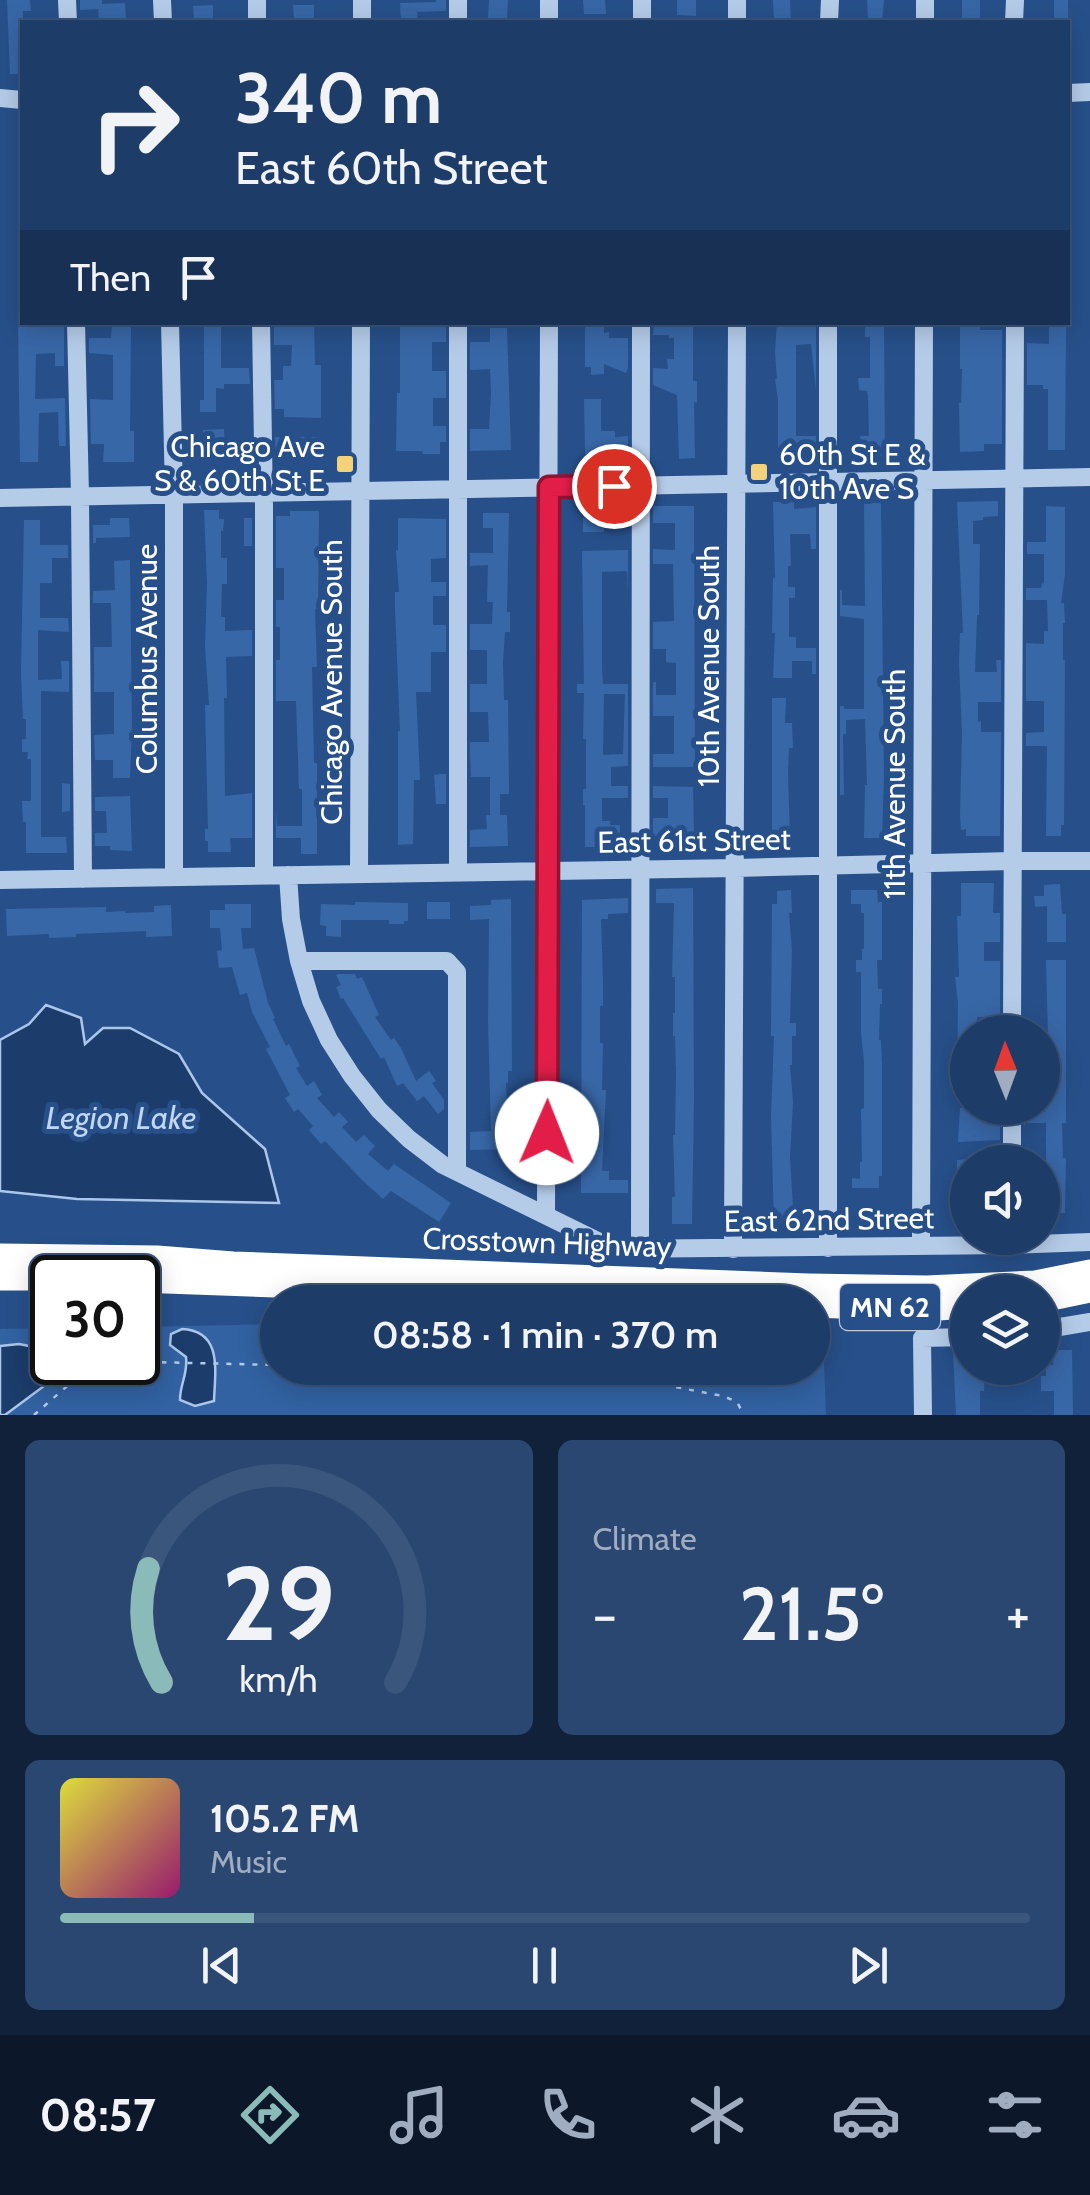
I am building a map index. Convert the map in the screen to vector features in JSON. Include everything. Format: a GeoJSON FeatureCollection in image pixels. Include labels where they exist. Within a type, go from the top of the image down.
{"type":"FeatureCollection","features":[{"type":"Feature","properties":{"kind":"highway"},"geometry":{"type":"LineString","coordinates":[[0,1238],[133,1255]]}},
{"type":"Feature","properties":{"kind":"highway","name":"Crosstown Highway"},"geometry":{"type":"LineString","coordinates":[[0,1256],[30,1256]]}},
{"type":"Feature","properties":{"kind":"highway","name":"Crosstown Highway"},"geometry":{"type":"LineString","coordinates":[[160,1258],[908,1288],[1036,1283],[1090,1272]]}},
{"type":"Feature","properties":{"kind":"highway","name":"Crosstown Highway"},"geometry":{"type":"LineString","coordinates":[[160,1281],[277,1285]]}},
{"type":"Feature","properties":{"kind":"highway"},"geometry":{"type":"LineString","coordinates":[[1060,1296],[1090,1290]]}},
{"type":"Feature","properties":{"kind":"highway","name":"MN 62"},"geometry":{"type":"LineString","coordinates":[[830,1306],[950,1307]]}},
{"type":"Feature","properties":{"kind":"street"},"geometry":{"type":"LineString","coordinates":[[76,325],[83,879]]}},
{"type":"Feature","properties":{"kind":"street","name":"Columbus Avenue"},"geometry":{"type":"LineString","coordinates":[[170,325],[174,876]]}},
{"type":"Feature","properties":{"kind":"street"},"geometry":{"type":"LineString","coordinates":[[261,325],[264,876]]}},
{"type":"Feature","properties":{"kind":"street","name":"Chicago Avenue South"},"geometry":{"type":"LineString","coordinates":[[359,873],[361,325]]}},
{"type":"Feature","properties":{"kind":"street"},"geometry":{"type":"LineString","coordinates":[[458,325],[458,872]]}},
{"type":"Feature","properties":{"kind":"street"},"geometry":{"type":"LineString","coordinates":[[546,1215],[549,325]]}},
{"type":"Feature","properties":{"kind":"street"},"geometry":{"type":"LineString","coordinates":[[640,1250],[641,325]]}},
{"type":"Feature","properties":{"kind":"street","name":"10th Avenue South"},"geometry":{"type":"LineString","coordinates":[[734,1250],[737,325]]}},
{"type":"Feature","properties":{"kind":"street"},"geometry":{"type":"LineString","coordinates":[[828,325],[828,1248]]}},
{"type":"Feature","properties":{"kind":"street","name":"11th Avenue South"},"geometry":{"type":"LineString","coordinates":[[921,1245],[924,325]]}},
{"type":"Feature","properties":{"kind":"street"},"geometry":{"type":"LineString","coordinates":[[1012,1015],[1015,325]]}},
{"type":"Feature","properties":{"kind":"street"},"geometry":{"type":"LineString","coordinates":[[0,498],[1090,477]]}},
{"type":"Feature","properties":{"kind":"street","name":"East 61st Street"},"geometry":{"type":"LineString","coordinates":[[0,880],[1090,861]]}},
{"type":"Feature","properties":{"kind":"street","name":"East 62nd Street"},"geometry":{"type":"LineString","coordinates":[[288,876],[299,961],[329,1040],[379,1110],[444,1165],[614,1250],[950,1244]]}},
{"type":"Feature","properties":{"kind":"street"},"geometry":{"type":"LineString","coordinates":[[299,961],[448,960],[456,972],[457,1171]]}},
{"type":"Feature","properties":{"kind":"street","name":"East 62nd Street"},"geometry":{"type":"LineString","coordinates":[[1060,1242],[1090,1242]]}},
{"type":"Feature","properties":{"kind":"street"},"geometry":{"type":"LineString","coordinates":[[1060,1327],[1090,1322]]}},
{"type":"Feature","properties":{"kind":"street"},"geometry":{"type":"LineString","coordinates":[[923,1415],[922,1338],[950,1337]]}},
{"type":"Feature","properties":{"kind":"path"},"geometry":{"type":"LineString","coordinates":[[34,1415],[66,1387],[112,1366],[150,1362],[260,1365]]}},
{"type":"Feature","properties":{"kind":"path"},"geometry":{"type":"LineString","coordinates":[[664,1385],[723,1396],[737,1402],[744,1415]]}},
{"type":"Feature","properties":{"kind":"shaded area"},"geometry":{"type":"Polygon","coordinates":[[[260,1324],[260,1385],[825,1385],[826,1415],[0,1415],[0,1329],[30,1328],[30,1385],[160,1385],[160,1327],[260,1324]]]}},
{"type":"Feature","properties":{"kind":"water","name":"Legion Lake"},"geometry":{"type":"Polygon","coordinates":[[[46,1005],[81,1018],[85,1044],[103,1028],[130,1028],[179,1054],[202,1093],[265,1149],[279,1203],[77,1199],[0,1191],[0,1040],[29,1024],[46,1005]]]}},
{"type":"Feature","properties":{"kind":"water"},"geometry":{"type":"Polygon","coordinates":[[[182,1329],[204,1337],[214,1354],[214,1401],[195,1406],[180,1400],[186,1357],[170,1345],[171,1334],[182,1329]]]}},
{"type":"Feature","properties":{"kind":"water"},"geometry":{"type":"Polygon","coordinates":[[[0,1346],[30,1346],[30,1385],[44,1385],[5,1415],[0,1415],[0,1346]]]}},
{"type":"Feature","properties":{"kind":"building"},"geometry":{"type":"Polygon","coordinates":[[[7,0],[30,0],[31,11],[23,11],[20,20],[20,74],[10,74],[7,0]]]}},
{"type":"Feature","properties":{"kind":"building"},"geometry":{"type":"Polygon","coordinates":[[[80,0],[125,3],[126,20],[99,20],[98,9],[80,10],[80,0]]]}},
{"type":"Feature","properties":{"kind":"building"},"geometry":{"type":"Polygon","coordinates":[[[446,0],[446,11],[417,12],[418,20],[401,20],[400,3],[446,0]]]}},
{"type":"Feature","properties":{"kind":"building"},"geometry":{"type":"Polygon","coordinates":[[[489,0],[508,0],[507,19],[488,19],[489,0]]]}},
{"type":"Feature","properties":{"kind":"building"},"geometry":{"type":"Polygon","coordinates":[[[583,0],[605,0],[606,14],[584,14],[583,0]]]}},
{"type":"Feature","properties":{"kind":"building"},"geometry":{"type":"Polygon","coordinates":[[[677,0],[696,0],[696,16],[677,15],[677,0]]]}},
{"type":"Feature","properties":{"kind":"building"},"geometry":{"type":"Polygon","coordinates":[[[773,0],[790,0],[791,19],[774,20],[773,0]]]}},
{"type":"Feature","properties":{"kind":"building"},"geometry":{"type":"Polygon","coordinates":[[[867,0],[884,0],[882,20],[868,20],[867,0]]]}},
{"type":"Feature","properties":{"kind":"building"},"geometry":{"type":"Polygon","coordinates":[[[962,0],[980,0],[980,20],[962,20],[962,0]]]}},
{"type":"Feature","properties":{"kind":"building"},"geometry":{"type":"Polygon","coordinates":[[[1054,0],[1068,0],[1068,20],[1054,20],[1054,0]]]}},
{"type":"Feature","properties":{"kind":"building"},"geometry":{"type":"Polygon","coordinates":[[[213,5],[213,20],[194,20],[193,6],[213,5]]]}},
{"type":"Feature","properties":{"kind":"building"},"geometry":{"type":"Polygon","coordinates":[[[293,5],[314,5],[314,18],[294,20],[293,5]]]}},
{"type":"Feature","properties":{"kind":"building"},"geometry":{"type":"Polygon","coordinates":[[[18,322],[64,325],[64,366],[55,366],[55,353],[36,354],[35,399],[65,398],[66,446],[59,446],[58,412],[39,413],[38,462],[20,462],[18,322]]]}},
{"type":"Feature","properties":{"kind":"building"},"geometry":{"type":"Polygon","coordinates":[[[112,325],[131,325],[130,431],[134,431],[134,462],[103,462],[104,444],[91,444],[90,399],[113,400],[113,355],[89,353],[89,338],[111,338],[112,325]]]}},
{"type":"Feature","properties":{"kind":"building"},"geometry":{"type":"Polygon","coordinates":[[[204,325],[221,325],[221,368],[249,368],[250,384],[224,384],[224,389],[216,388],[216,412],[200,412],[200,400],[204,400],[204,325]]]}},
{"type":"Feature","properties":{"kind":"building"},"geometry":{"type":"Polygon","coordinates":[[[274,325],[314,325],[315,365],[321,365],[321,418],[284,417],[284,409],[275,409],[274,380],[283,380],[283,366],[291,366],[292,345],[274,345],[274,325]]]}},
{"type":"Feature","properties":{"kind":"building"},"geometry":{"type":"Polygon","coordinates":[[[400,325],[446,325],[446,342],[432,342],[432,371],[446,371],[446,398],[433,398],[433,426],[446,426],[446,442],[440,442],[440,454],[396,451],[400,325]]]}},
{"type":"Feature","properties":{"kind":"building"},"geometry":{"type":"Polygon","coordinates":[[[654,325],[693,325],[693,381],[697,381],[695,458],[679,459],[677,395],[653,385],[653,368],[668,369],[667,359],[674,359],[674,338],[653,335],[654,325]]]}},
{"type":"Feature","properties":{"kind":"building"},"geometry":{"type":"Polygon","coordinates":[[[777,325],[816,325],[816,390],[811,344],[796,345],[796,436],[816,436],[816,449],[795,452],[796,457],[778,457],[777,325]]]}},
{"type":"Feature","properties":{"kind":"building"},"geometry":{"type":"Polygon","coordinates":[[[865,325],[884,325],[885,456],[869,457],[869,452],[861,452],[860,436],[869,436],[868,396],[867,391],[859,390],[858,378],[870,378],[870,337],[865,337],[865,325]]]}},
{"type":"Feature","properties":{"kind":"building"},"geometry":{"type":"Polygon","coordinates":[[[960,325],[1002,330],[1002,444],[984,444],[984,451],[960,452],[960,325]]]}},
{"type":"Feature","properties":{"kind":"building"},"geometry":{"type":"Polygon","coordinates":[[[1049,325],[1066,325],[1065,450],[1048,450],[1048,389],[1027,385],[1027,343],[1049,344],[1049,325]]]}},
{"type":"Feature","properties":{"kind":"building"},"geometry":{"type":"Polygon","coordinates":[[[585,326],[604,326],[609,338],[628,338],[626,373],[604,364],[604,374],[591,375],[591,367],[585,367],[585,326]]]}},
{"type":"Feature","properties":{"kind":"building"},"geometry":{"type":"Polygon","coordinates":[[[490,328],[507,328],[511,450],[470,451],[470,429],[489,429],[491,393],[490,369],[470,370],[470,342],[490,342],[490,328]]]}},
{"type":"Feature","properties":{"kind":"building"},"geometry":{"type":"Polygon","coordinates":[[[584,399],[601,399],[601,431],[615,431],[615,437],[628,436],[628,453],[585,454],[584,399]]]}},
{"type":"Feature","properties":{"kind":"building"},"geometry":{"type":"Polygon","coordinates":[[[224,429],[225,453],[204,454],[203,430],[224,429]]]}},
{"type":"Feature","properties":{"kind":"building"},"geometry":{"type":"Polygon","coordinates":[[[275,437],[321,437],[321,456],[276,456],[275,437]]]}},
{"type":"Feature","properties":{"kind":"building"},"geometry":{"type":"Polygon","coordinates":[[[998,501],[998,516],[973,521],[973,544],[980,544],[975,672],[997,672],[996,660],[1001,660],[1001,702],[978,702],[981,732],[1001,732],[1000,836],[966,836],[966,829],[961,830],[960,815],[959,662],[963,633],[957,502],[998,501]]]}},
{"type":"Feature","properties":{"kind":"building"},"geometry":{"type":"Polygon","coordinates":[[[773,502],[794,502],[794,509],[816,507],[816,549],[811,549],[810,534],[790,534],[788,587],[795,587],[795,598],[789,598],[789,637],[796,637],[796,648],[816,648],[816,674],[812,674],[812,661],[792,661],[792,678],[773,678],[773,502]]]}},
{"type":"Feature","properties":{"kind":"building"},"geometry":{"type":"Polygon","coordinates":[[[864,503],[881,503],[882,838],[864,838],[865,719],[846,720],[844,795],[840,795],[840,706],[864,709],[864,619],[840,616],[840,590],[842,605],[865,606],[864,503]]]}},
{"type":"Feature","properties":{"kind":"building"},"geometry":{"type":"Polygon","coordinates":[[[653,506],[694,506],[695,767],[653,767],[653,754],[674,754],[674,716],[653,716],[653,682],[656,695],[676,695],[676,663],[666,662],[666,649],[653,649],[653,622],[674,621],[673,564],[653,564],[653,549],[675,550],[675,523],[653,523],[653,506]]]}},
{"type":"Feature","properties":{"kind":"building"},"geometry":{"type":"Polygon","coordinates":[[[1046,506],[1065,507],[1061,836],[1046,836],[1047,746],[1026,746],[1026,733],[1044,732],[1044,701],[1026,701],[1026,643],[1044,644],[1044,631],[1048,631],[1047,600],[1026,600],[1026,588],[1041,588],[1044,584],[1044,554],[1027,554],[1027,542],[1046,542],[1046,506]]]}},
{"type":"Feature","properties":{"kind":"building"},"geometry":{"type":"Polygon","coordinates":[[[588,507],[628,508],[628,521],[604,522],[604,532],[583,532],[588,507]]]}},
{"type":"Feature","properties":{"kind":"building"},"geometry":{"type":"Polygon","coordinates":[[[204,510],[219,510],[219,519],[224,519],[221,558],[227,558],[227,584],[222,584],[221,617],[225,617],[225,631],[252,630],[252,656],[226,657],[225,796],[252,793],[252,838],[230,838],[231,852],[208,852],[205,841],[205,705],[209,705],[204,510]]]}},
{"type":"Feature","properties":{"kind":"building"},"geometry":{"type":"Polygon","coordinates":[[[290,511],[319,511],[317,667],[312,667],[317,854],[301,854],[301,838],[276,838],[276,811],[277,826],[302,826],[296,701],[276,701],[280,627],[276,627],[276,600],[284,600],[284,568],[276,568],[276,516],[290,516],[290,511]]]}},
{"type":"Feature","properties":{"kind":"building"},"geometry":{"type":"Polygon","coordinates":[[[483,513],[509,513],[510,632],[505,632],[503,662],[504,700],[508,700],[509,794],[500,794],[500,815],[507,815],[508,846],[470,847],[470,830],[487,829],[486,815],[490,815],[490,777],[471,777],[470,755],[470,742],[489,742],[488,712],[470,712],[470,684],[487,684],[487,650],[470,650],[470,624],[492,624],[493,602],[487,602],[488,565],[470,566],[470,553],[493,553],[493,528],[483,528],[483,513]]]}},
{"type":"Feature","properties":{"kind":"building"},"geometry":{"type":"Polygon","coordinates":[[[110,518],[129,518],[130,537],[96,538],[93,543],[93,525],[110,525],[110,518]]]}},
{"type":"Feature","properties":{"kind":"building"},"geometry":{"type":"Polygon","coordinates":[[[244,518],[252,518],[252,546],[244,546],[244,518]]]}},
{"type":"Feature","properties":{"kind":"building"},"geometry":{"type":"Polygon","coordinates":[[[398,518],[446,519],[446,558],[431,559],[431,582],[446,582],[446,596],[433,596],[433,625],[446,625],[446,652],[431,652],[431,692],[416,692],[420,780],[414,780],[413,844],[398,845],[400,731],[395,592],[399,592],[398,518]]]}},
{"type":"Feature","properties":{"kind":"building"},"geometry":{"type":"Polygon","coordinates":[[[24,520],[40,520],[40,545],[68,545],[68,558],[52,558],[52,583],[40,583],[40,618],[68,618],[69,632],[38,630],[38,680],[62,679],[61,661],[69,661],[69,692],[41,691],[41,837],[66,837],[67,853],[26,853],[22,801],[31,801],[31,759],[27,759],[28,752],[22,752],[22,739],[26,739],[21,672],[24,520]]]}},
{"type":"Feature","properties":{"kind":"building"},"geometry":{"type":"Polygon","coordinates":[[[628,550],[628,591],[627,571],[602,572],[603,684],[628,684],[628,766],[611,767],[611,786],[628,786],[628,798],[602,798],[602,821],[620,825],[620,839],[601,839],[601,847],[585,847],[584,693],[577,693],[577,684],[584,684],[582,551],[628,550]],[[604,694],[603,755],[623,754],[625,694],[604,694]]]}},
{"type":"Feature","properties":{"kind":"building"},"geometry":{"type":"Polygon","coordinates":[[[130,560],[130,778],[113,778],[113,760],[95,760],[94,735],[114,734],[114,692],[94,692],[94,647],[112,647],[111,603],[93,603],[93,591],[115,590],[114,561],[130,560]]]}},
{"type":"Feature","properties":{"kind":"building"},"geometry":{"type":"Polygon","coordinates":[[[772,698],[786,698],[785,723],[792,723],[788,773],[790,842],[772,843],[772,698]]]}},
{"type":"Feature","properties":{"kind":"building"},"geometry":{"type":"Polygon","coordinates":[[[446,774],[446,804],[436,804],[434,775],[446,774]]]}},
{"type":"Feature","properties":{"kind":"building"},"geometry":{"type":"Polygon","coordinates":[[[62,783],[70,784],[70,811],[62,812],[62,783]]]}},
{"type":"Feature","properties":{"kind":"building"},"geometry":{"type":"Polygon","coordinates":[[[653,786],[693,787],[694,833],[688,833],[688,842],[669,842],[669,836],[653,836],[653,818],[668,818],[668,798],[653,798],[653,786]]]}},
{"type":"Feature","properties":{"kind":"building"},"geometry":{"type":"Polygon","coordinates":[[[130,796],[132,851],[95,846],[95,833],[107,833],[106,811],[95,811],[95,797],[130,796]]]}},
{"type":"Feature","properties":{"kind":"building"},"geometry":{"type":"Polygon","coordinates":[[[961,883],[994,883],[993,913],[1000,913],[1000,942],[984,942],[984,961],[1000,961],[1000,1015],[958,1015],[955,977],[959,977],[957,916],[961,916],[961,883]]]}},
{"type":"Feature","properties":{"kind":"building"},"geometry":{"type":"Polygon","coordinates":[[[1060,884],[1066,942],[1047,942],[1047,906],[1035,907],[1034,896],[1044,896],[1044,885],[1060,884]]]}},
{"type":"Feature","properties":{"kind":"building"},"geometry":{"type":"Polygon","coordinates":[[[693,888],[692,1224],[672,1224],[676,1074],[674,903],[656,903],[656,889],[693,888]]]}},
{"type":"Feature","properties":{"kind":"building"},"geometry":{"type":"Polygon","coordinates":[[[791,890],[790,1023],[796,1023],[790,1065],[794,1222],[774,1223],[772,904],[777,904],[777,891],[791,890]]]}},
{"type":"Feature","properties":{"kind":"building"},"geometry":{"type":"Polygon","coordinates":[[[851,890],[877,890],[878,902],[882,902],[882,960],[877,960],[878,989],[882,989],[879,1188],[852,1188],[852,1178],[860,1179],[862,1162],[864,1061],[861,972],[856,972],[856,960],[862,960],[864,949],[864,913],[861,904],[851,904],[851,890]]]}},
{"type":"Feature","properties":{"kind":"building"},"geometry":{"type":"Polygon","coordinates":[[[628,898],[628,913],[608,914],[608,919],[601,919],[600,1043],[602,1090],[606,1090],[602,1171],[609,1171],[609,1180],[628,1180],[628,1193],[581,1193],[582,900],[628,898]]]}},
{"type":"Feature","properties":{"kind":"building"},"geometry":{"type":"Polygon","coordinates":[[[511,899],[512,1071],[508,1071],[506,1083],[507,1103],[511,1103],[512,1149],[470,1150],[470,1132],[491,1131],[489,919],[470,920],[470,906],[511,899]]]}},
{"type":"Feature","properties":{"kind":"building"},"geometry":{"type":"Polygon","coordinates":[[[427,902],[450,902],[450,919],[427,919],[427,902]]]}},
{"type":"Feature","properties":{"kind":"building"},"geometry":{"type":"Polygon","coordinates":[[[408,903],[408,921],[389,924],[389,920],[341,920],[341,937],[326,936],[326,926],[320,925],[321,904],[408,903]]]}},
{"type":"Feature","properties":{"kind":"building"},"geometry":{"type":"Polygon","coordinates":[[[225,904],[251,904],[251,928],[241,928],[243,949],[254,948],[273,1019],[307,1086],[314,1081],[322,1095],[317,1098],[334,1117],[339,1112],[348,1122],[342,1127],[356,1142],[364,1135],[375,1146],[368,1154],[388,1171],[394,1164],[451,1203],[439,1222],[391,1191],[383,1199],[325,1141],[321,1144],[309,1130],[313,1126],[298,1109],[294,1112],[285,1098],[290,1095],[266,1049],[270,1047],[247,993],[240,995],[232,967],[219,968],[220,928],[210,928],[210,910],[225,910],[225,904]]]}},
{"type":"Feature","properties":{"kind":"building"},"geometry":{"type":"Polygon","coordinates":[[[171,905],[172,936],[146,937],[146,931],[49,938],[49,934],[7,936],[6,909],[106,907],[106,912],[125,913],[154,912],[154,906],[171,905]]]}},
{"type":"Feature","properties":{"kind":"building"},"geometry":{"type":"Polygon","coordinates":[[[1046,960],[1066,960],[1066,1123],[1062,1123],[1065,1213],[1060,1213],[1060,1145],[1046,1145],[1046,1125],[1060,1125],[1060,1015],[1047,1015],[1046,960]]]}},
{"type":"Feature","properties":{"kind":"building"},"geometry":{"type":"Polygon","coordinates":[[[336,975],[362,977],[379,1015],[375,1017],[401,1048],[416,1081],[429,1071],[444,1100],[444,1109],[438,1114],[424,1096],[417,1101],[403,1083],[397,1086],[384,1057],[381,1059],[341,999],[336,987],[341,985],[336,975]]]}},
{"type":"Feature","properties":{"kind":"building"},"geometry":{"type":"Polygon","coordinates":[[[959,1125],[1000,1125],[1000,1140],[958,1142],[959,1125]]]}},
{"type":"Feature","properties":{"kind":"building"},"geometry":{"type":"Polygon","coordinates":[[[1060,1350],[1072,1350],[1073,1415],[1054,1415],[1054,1391],[1041,1391],[1041,1385],[1060,1385],[1060,1350]]]}},
{"type":"Feature","properties":{"kind":"building"},"geometry":{"type":"Polygon","coordinates":[[[955,1385],[984,1385],[984,1391],[980,1391],[980,1415],[956,1415],[955,1385]]]}},
{"type":"Feature","properties":{"kind":"place","name":"Chicago Ave S & 60th St E"},"geometry":{"type":"Point","coordinates":[345,464]}},
{"type":"Feature","properties":{"kind":"place","name":"60th St E & 10th Ave S"},"geometry":{"type":"Point","coordinates":[759,472]}},
{"type":"Feature","properties":{"kind":"route"},"geometry":{"type":"LineString","coordinates":[[547,1133],[549,487],[614,486]]}}]}
